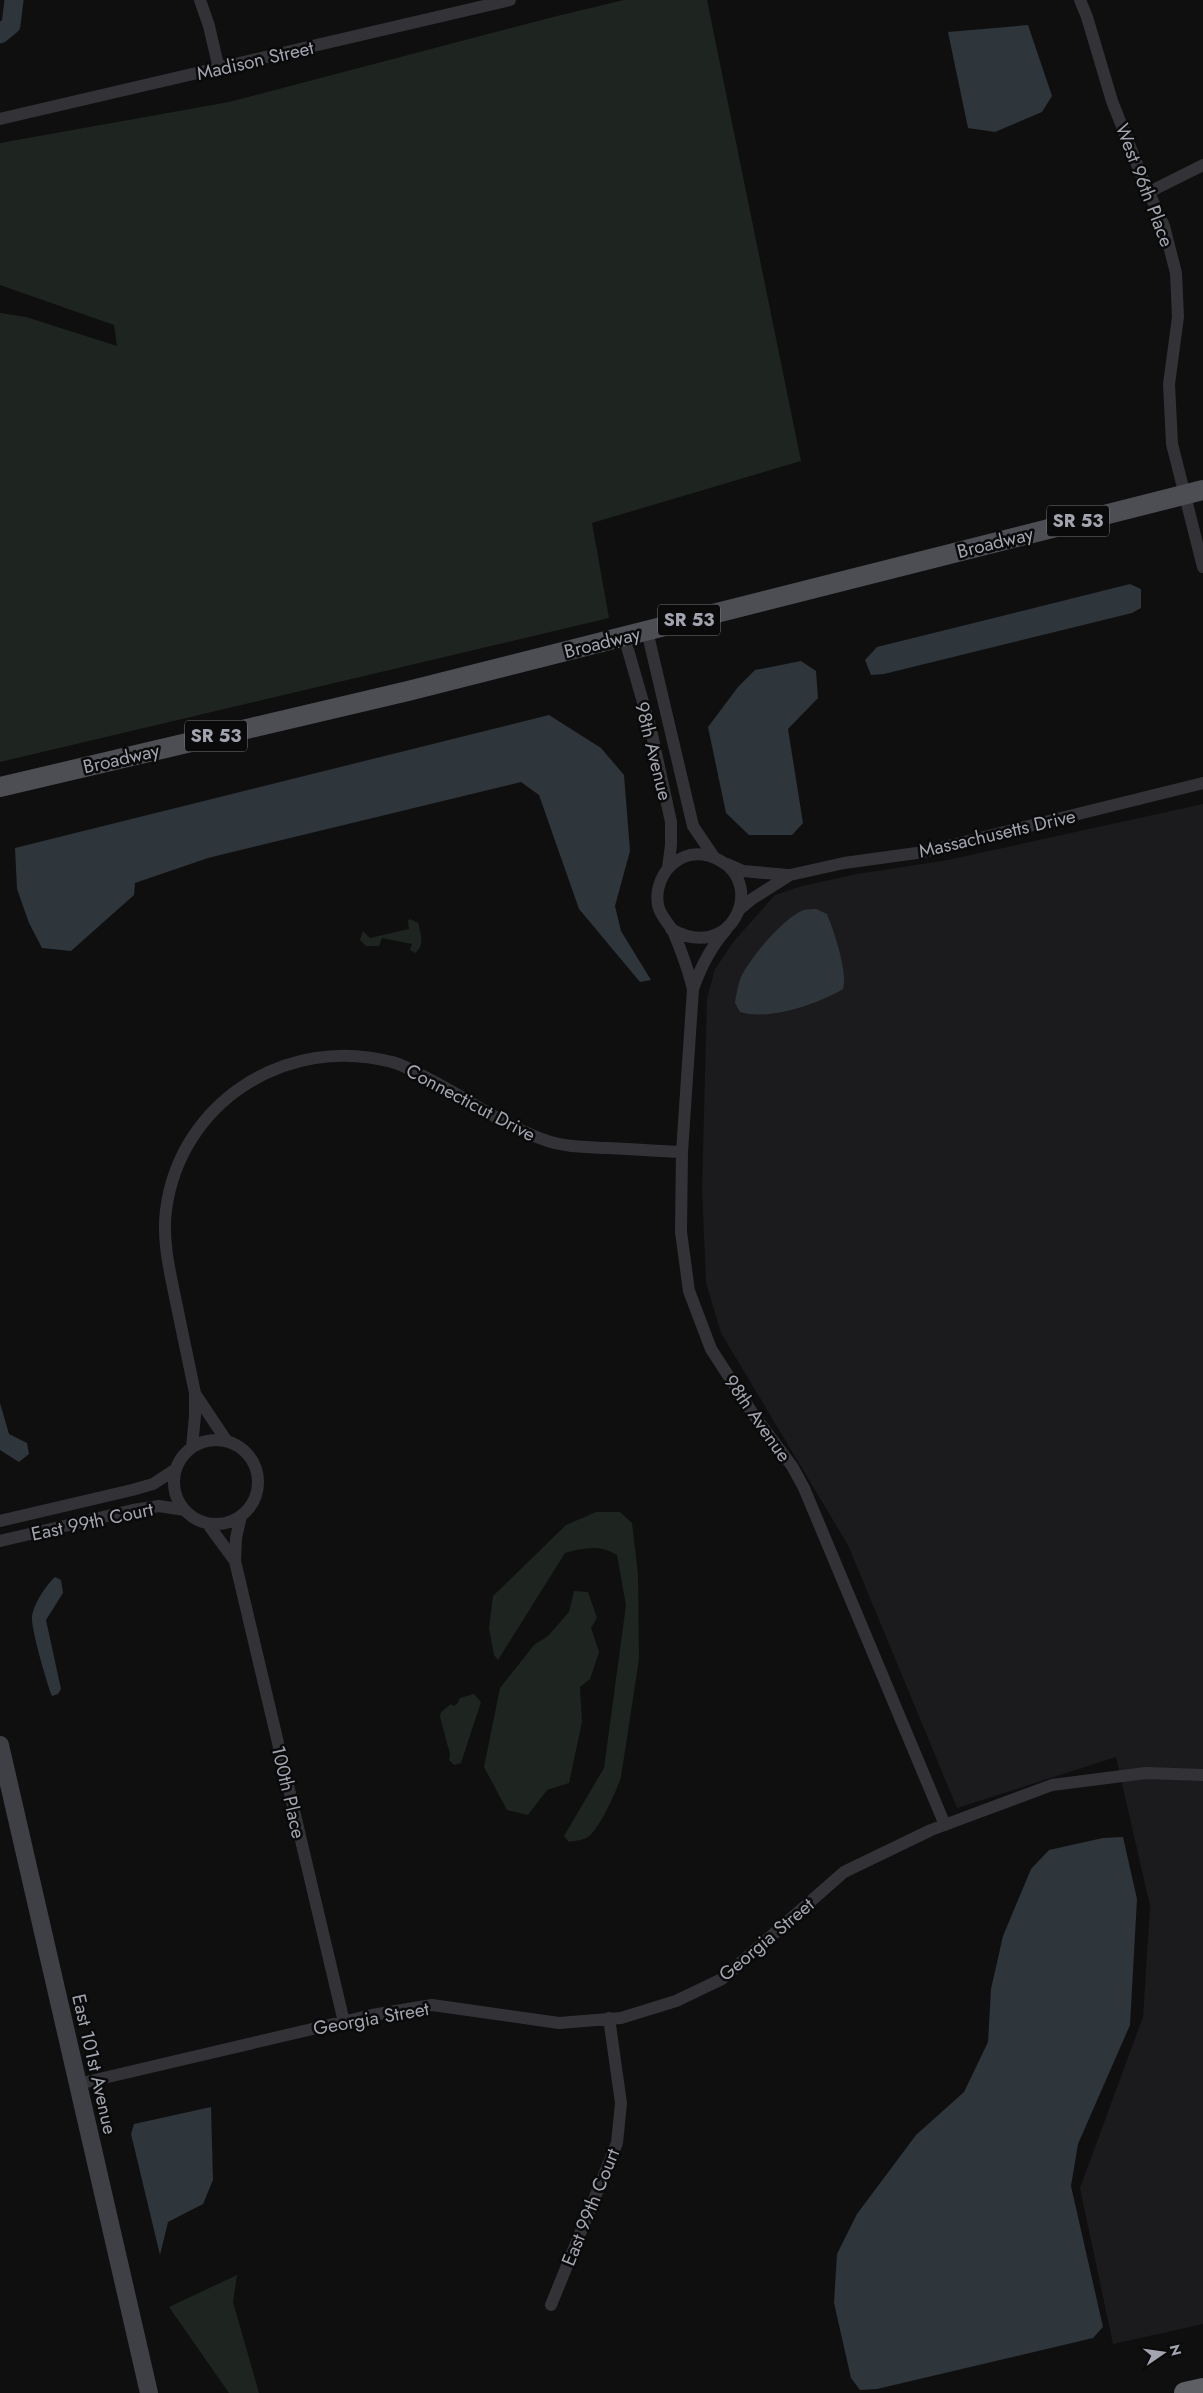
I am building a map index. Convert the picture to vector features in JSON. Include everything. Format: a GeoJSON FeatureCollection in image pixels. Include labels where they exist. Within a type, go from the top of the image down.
{"type":"FeatureCollection","features":[{"type":"Feature","properties":{"kind":"highway"},"geometry":{"type":"LineString","coordinates":[[1185,2393],[1203,2389]]}},
{"type":"Feature","properties":{"kind":"main road","name":"Broadway"},"geometry":{"type":"LineString","coordinates":[[0,787],[408,691],[1193,492]]}},
{"type":"Feature","properties":{"kind":"street"},"geometry":{"type":"LineString","coordinates":[[200,0],[209,26],[219,69]]}},
{"type":"Feature","properties":{"kind":"street","name":"Madison Street"},"geometry":{"type":"LineString","coordinates":[[0,120],[510,0]]}},
{"type":"Feature","properties":{"kind":"street","name":"West 96th Place"},"geometry":{"type":"LineString","coordinates":[[1080,0],[1087,17],[1112,101],[1164,226],[1176,273],[1178,317],[1169,384],[1172,444],[1193,492],[1203,567]]}},
{"type":"Feature","properties":{"kind":"street"},"geometry":{"type":"LineString","coordinates":[[1149,192],[1203,165]]}},
{"type":"Feature","properties":{"kind":"street","name":"98th Avenue"},"geometry":{"type":"LineString","coordinates":[[647,631],[693,826],[719,860],[733,872],[739,883],[742,896],[740,909],[734,921],[713,944],[693,989]]}},
{"type":"Feature","properties":{"kind":"street","name":"98th Avenue"},"geometry":{"type":"LineString","coordinates":[[624,636],[651,730],[671,822],[668,868],[661,879],[658,899],[663,918],[672,929],[688,966],[693,989],[682,1152],[681,1232],[684,1263],[697,1317],[711,1349],[753,1414],[792,1466],[804,1488],[945,1825]]}},
{"type":"Feature","properties":{"kind":"street","name":"Massachusetts Drive"},"geometry":{"type":"LineString","coordinates":[[790,875],[844,863],[924,852],[1203,783]]}},
{"type":"Feature","properties":{"kind":"street"},"geometry":{"type":"LineString","coordinates":[[668,868],[678,860],[702,854],[743,871],[790,875]]}},
{"type":"Feature","properties":{"kind":"street"},"geometry":{"type":"LineString","coordinates":[[740,909],[752,899],[790,875]]}},
{"type":"Feature","properties":{"kind":"street"},"geometry":{"type":"LineString","coordinates":[[672,929],[684,936],[698,939],[713,937],[726,930]]}},
{"type":"Feature","properties":{"kind":"street","name":"Connecticut Drive"},"geometry":{"type":"LineString","coordinates":[[192,1447],[196,1416],[195,1393],[166,1250],[166,1211],[174,1176],[189,1140],[218,1105],[255,1077],[289,1064],[330,1055],[356,1056],[393,1062],[453,1090],[483,1110],[544,1140],[572,1146],[682,1152]]}},
{"type":"Feature","properties":{"kind":"street","name":"Connecticut Drive"},"geometry":{"type":"LineString","coordinates":[[195,1393],[226,1440]]}},
{"type":"Feature","properties":{"kind":"street"},"geometry":{"type":"LineString","coordinates":[[208,1440],[226,1440],[241,1447],[252,1459],[258,1474],[258,1489],[252,1504],[241,1516],[219,1524],[207,1523],[195,1518],[185,1510],[178,1498],[174,1484],[176,1469],[182,1457],[192,1447],[208,1440]]}},
{"type":"Feature","properties":{"kind":"street","name":"East 99th Court"},"geometry":{"type":"LineString","coordinates":[[0,1521],[153,1484],[176,1469]]}},
{"type":"Feature","properties":{"kind":"street","name":"East 99th Court"},"geometry":{"type":"LineString","coordinates":[[0,1541],[133,1510],[160,1506],[185,1510]]}},
{"type":"Feature","properties":{"kind":"street","name":"100th Place"},"geometry":{"type":"LineString","coordinates":[[241,1516],[236,1538],[235,1561],[344,2022]]}},
{"type":"Feature","properties":{"kind":"street","name":"100th Place"},"geometry":{"type":"LineString","coordinates":[[207,1523],[235,1561]]}},
{"type":"Feature","properties":{"kind":"street","name":"East 101st Avenue"},"geometry":{"type":"LineString","coordinates":[[0,1745],[149,2393]]}},
{"type":"Feature","properties":{"kind":"street","name":"Georgia Street"},"geometry":{"type":"LineString","coordinates":[[78,2084],[344,2022],[432,2005],[559,2023],[621,2018],[676,2001],[722,1979],[844,1872],[945,1825],[1052,1785],[1146,1773],[1203,1775]]}},
{"type":"Feature","properties":{"kind":"street","name":"East 99th Court"},"geometry":{"type":"LineString","coordinates":[[551,2305],[616,2142],[621,2103],[609,2018]]}},
{"type":"Feature","properties":{"kind":"shaded area"},"geometry":{"type":"Polygon","coordinates":[[[624,0],[707,0],[801,461],[592,523],[609,618],[0,762],[0,313],[26,317],[117,346],[114,325],[0,285],[0,143],[229,102],[624,0]]]}},
{"type":"Feature","properties":{"kind":"shaded area"},"geometry":{"type":"Polygon","coordinates":[[[1028,25],[1052,96],[1042,112],[995,132],[968,128],[948,32],[1028,25]]]}},
{"type":"Feature","properties":{"kind":"shaded area"},"geometry":{"type":"Polygon","coordinates":[[[1130,584],[1141,589],[1141,608],[1132,613],[884,674],[871,675],[865,660],[877,647],[1130,584]]]}},
{"type":"Feature","properties":{"kind":"shaded area"},"geometry":{"type":"Polygon","coordinates":[[[801,661],[816,671],[818,698],[788,729],[803,823],[792,835],[749,835],[726,813],[708,727],[738,687],[755,670],[801,661]]]}},
{"type":"Feature","properties":{"kind":"shaded area"},"geometry":{"type":"Polygon","coordinates":[[[549,715],[601,748],[624,775],[630,851],[615,906],[621,931],[651,980],[640,982],[579,909],[539,795],[521,782],[208,858],[135,883],[134,895],[71,951],[42,948],[29,923],[17,889],[15,848],[549,715]]]}},
{"type":"Feature","properties":{"kind":"shaded area"},"geometry":{"type":"Polygon","coordinates":[[[1203,804],[1203,2324],[1113,2344],[1080,2188],[1143,2017],[1150,1906],[1116,1757],[957,1808],[848,1545],[721,1333],[706,1283],[702,1189],[707,998],[715,969],[734,941],[775,895],[802,886],[857,874],[948,860],[1203,804]]]}},
{"type":"Feature","properties":{"kind":"shaded area"},"geometry":{"type":"Polygon","coordinates":[[[816,909],[827,914],[833,930],[844,972],[843,989],[833,995],[793,1010],[765,1014],[740,1012],[735,1003],[737,990],[745,969],[768,939],[787,921],[804,910],[816,909]]]}},
{"type":"Feature","properties":{"kind":"shaded area"},"geometry":{"type":"Polygon","coordinates":[[[410,919],[418,923],[421,936],[420,947],[415,953],[410,950],[412,944],[382,938],[379,946],[366,946],[360,940],[363,931],[370,938],[409,929],[408,921],[410,919]]]}},
{"type":"Feature","properties":{"kind":"shaded area"},"geometry":{"type":"Polygon","coordinates":[[[0,1403],[9,1434],[27,1443],[29,1454],[19,1462],[0,1450],[0,1403]]]}},
{"type":"Feature","properties":{"kind":"shaded area"},"geometry":{"type":"Polygon","coordinates":[[[596,1512],[620,1512],[632,1523],[638,1574],[639,1659],[619,1783],[607,1809],[592,1833],[586,1838],[569,1842],[564,1836],[604,1768],[626,1605],[617,1555],[597,1548],[565,1553],[498,1660],[494,1655],[489,1628],[493,1596],[566,1525],[596,1512]]]}},
{"type":"Feature","properties":{"kind":"shaded area"},"geometry":{"type":"Polygon","coordinates":[[[55,1577],[61,1580],[63,1593],[46,1620],[61,1689],[58,1694],[52,1696],[43,1669],[32,1617],[40,1596],[55,1577]]]}},
{"type":"Feature","properties":{"kind":"shaded area"},"geometry":{"type":"Polygon","coordinates":[[[574,1591],[588,1592],[597,1618],[591,1628],[599,1652],[590,1679],[580,1687],[582,1722],[569,1783],[547,1790],[528,1815],[507,1810],[484,1767],[500,1688],[534,1645],[548,1636],[569,1612],[574,1591]]]}},
{"type":"Feature","properties":{"kind":"shaded area"},"geometry":{"type":"Polygon","coordinates":[[[474,1694],[481,1702],[461,1763],[454,1765],[449,1760],[450,1754],[440,1717],[441,1712],[451,1704],[453,1706],[457,1704],[460,1698],[474,1694]]]}},
{"type":"Feature","properties":{"kind":"shaded area"},"geometry":{"type":"Polygon","coordinates":[[[1123,1837],[1137,1899],[1130,2025],[1078,2144],[1071,2186],[1103,2327],[1093,2338],[877,2389],[860,2390],[851,2378],[834,2303],[837,2254],[857,2214],[916,2135],[964,2092],[988,2042],[991,1989],[1003,1936],[1031,1869],[1049,1850],[1103,1838],[1123,1837]]]}},
{"type":"Feature","properties":{"kind":"shaded area"},"geometry":{"type":"Polygon","coordinates":[[[211,2107],[213,2180],[203,2204],[168,2222],[160,2255],[131,2134],[134,2124],[211,2107]]]}},
{"type":"Feature","properties":{"kind":"shaded area"},"geometry":{"type":"Polygon","coordinates":[[[237,2275],[233,2302],[259,2393],[229,2393],[169,2307],[237,2275]]]}},
{"type":"Feature","properties":{"kind":"waterway"},"geometry":{"type":"LineString","coordinates":[[0,34],[11,25],[14,0]]}}]}
